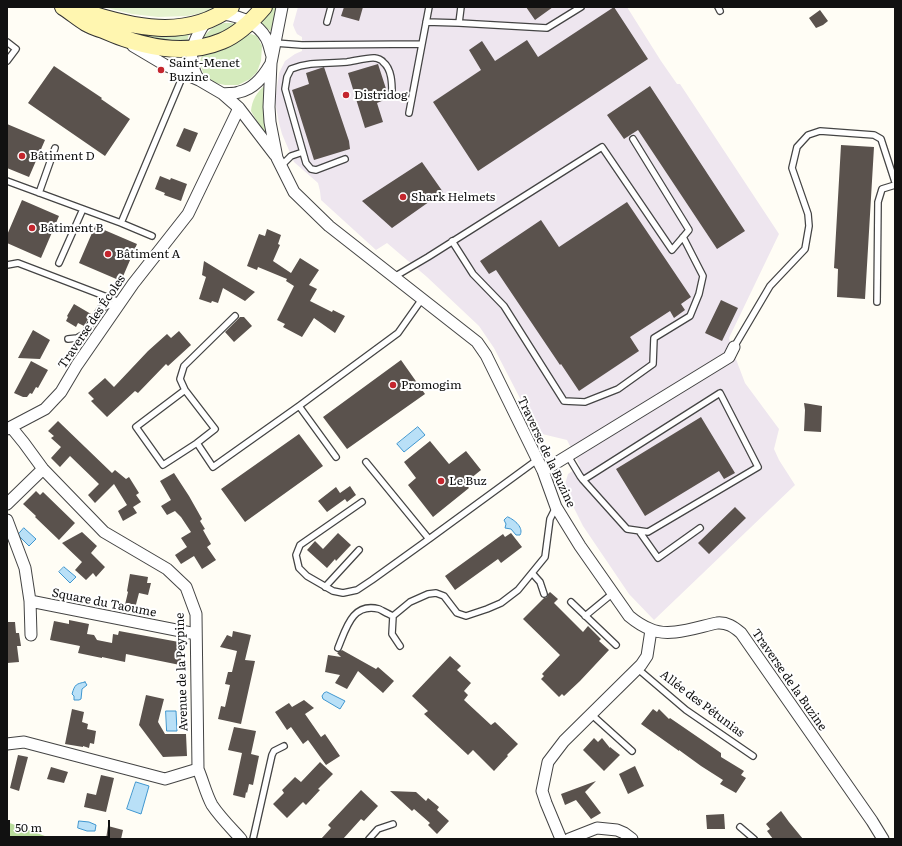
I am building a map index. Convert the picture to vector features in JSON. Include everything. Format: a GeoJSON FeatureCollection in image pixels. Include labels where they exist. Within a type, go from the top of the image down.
{"type":"FeatureCollection","features":[{"type":"Feature","properties":{"kind":"main road"},"geometry":{"type":"LineString","coordinates":[[63,7],[87,23],[121,38],[155,46],[184,49],[192,49],[222,41],[251,23],[264,7]]}},
{"type":"Feature","properties":{"kind":"main road"},"geometry":{"type":"LineString","coordinates":[[70,7],[136,26],[155,28],[177,28],[206,21],[227,10]]}},
{"type":"Feature","properties":{"kind":"street","name":"Traverse de la Buzine"},"geometry":{"type":"LineString","coordinates":[[282,7],[271,60],[270,122],[279,162],[294,192],[329,226],[477,342],[486,355],[543,471],[556,507],[580,546],[629,616],[639,624],[651,630],[661,632],[675,632],[723,622],[734,627],[741,633],[883,839]]}},
{"type":"Feature","properties":{"kind":"street"},"geometry":{"type":"LineString","coordinates":[[223,94],[240,92],[252,87],[264,75],[271,60],[269,46],[265,37],[259,30],[251,23],[233,15],[227,10]]}},
{"type":"Feature","properties":{"kind":"street"},"geometry":{"type":"LineString","coordinates":[[199,80],[195,74],[192,49],[196,36],[206,21]]}},
{"type":"Feature","properties":{"kind":"street"},"geometry":{"type":"LineString","coordinates":[[121,38],[165,65],[184,72],[223,94],[239,108],[279,162]]}},
{"type":"Feature","properties":{"kind":"street","name":"Traverse des Écoles"},"geometry":{"type":"LineString","coordinates":[[9,428],[45,409],[61,392],[77,365],[120,302],[188,214],[239,108]]}},
{"type":"Feature","properties":{"kind":"street"},"geometry":{"type":"LineString","coordinates":[[543,471],[729,357],[734,347]]}},
{"type":"Feature","properties":{"kind":"street","name":"Avenue de la Peypine"},"geometry":{"type":"LineString","coordinates":[[9,428],[24,443],[43,469],[104,532],[167,569],[186,587],[196,614],[198,769],[212,804],[241,839]]}},
{"type":"Feature","properties":{"kind":"street"},"geometry":{"type":"LineString","coordinates":[[7,504],[43,469]]}},
{"type":"Feature","properties":{"kind":"street"},"geometry":{"type":"LineString","coordinates":[[7,520],[25,568],[30,601],[31,635]]}},
{"type":"Feature","properties":{"kind":"street","name":"Square du Taoume"},"geometry":{"type":"LineString","coordinates":[[30,601],[196,634]]}},
{"type":"Feature","properties":{"kind":"street"},"geometry":{"type":"LineString","coordinates":[[561,839],[542,791],[548,762],[564,741],[590,714],[638,669],[647,656],[651,630]]}},
{"type":"Feature","properties":{"kind":"street"},"geometry":{"type":"LineString","coordinates":[[7,744],[24,742],[165,779],[198,769]]}},
{"type":"Feature","properties":{"kind":"street"},"geometry":{"type":"LineString","coordinates":[[570,839],[597,828],[617,830],[632,839]]}},
{"type":"Feature","properties":{"kind":"lane"},"geometry":{"type":"LineString","coordinates":[[327,22],[331,7]]}},
{"type":"Feature","properties":{"kind":"lane"},"geometry":{"type":"LineString","coordinates":[[409,113],[429,7]]}},
{"type":"Feature","properties":{"kind":"lane"},"geometry":{"type":"LineString","coordinates":[[459,23],[461,7]]}},
{"type":"Feature","properties":{"kind":"lane"},"geometry":{"type":"LineString","coordinates":[[426,22],[547,28],[581,7]]}},
{"type":"Feature","properties":{"kind":"lane"},"geometry":{"type":"LineString","coordinates":[[7,42],[16,49],[7,61]]}},
{"type":"Feature","properties":{"kind":"lane"},"geometry":{"type":"LineString","coordinates":[[275,43],[302,45],[422,44]]}},
{"type":"Feature","properties":{"kind":"lane"},"geometry":{"type":"LineString","coordinates":[[345,159],[316,170],[311,169],[306,163],[284,90],[287,77],[291,69],[322,62],[346,62],[375,58],[384,62],[389,70],[392,81],[392,94]]}},
{"type":"Feature","properties":{"kind":"lane"},"geometry":{"type":"LineString","coordinates":[[121,223],[184,72]]}},
{"type":"Feature","properties":{"kind":"lane"},"geometry":{"type":"LineString","coordinates":[[734,347],[770,286],[805,249],[809,226],[808,214],[792,168],[797,147],[808,134],[820,131],[874,135],[881,140],[895,183],[882,189],[878,202],[877,302]]}},
{"type":"Feature","properties":{"kind":"lane"},"geometry":{"type":"LineString","coordinates":[[394,277],[602,147],[672,250],[689,230],[633,139]]}},
{"type":"Feature","properties":{"kind":"lane"},"geometry":{"type":"LineString","coordinates":[[39,193],[55,148]]}},
{"type":"Feature","properties":{"kind":"lane"},"geometry":{"type":"LineString","coordinates":[[279,162],[303,152]]}},
{"type":"Feature","properties":{"kind":"lane"},"geometry":{"type":"LineString","coordinates":[[8,182],[121,223],[152,236]]}},
{"type":"Feature","properties":{"kind":"lane"},"geometry":{"type":"LineString","coordinates":[[59,263],[83,209]]}},
{"type":"Feature","properties":{"kind":"lane"},"geometry":{"type":"LineString","coordinates":[[452,242],[472,274],[504,306],[564,402],[585,402],[618,389],[653,364],[654,338],[690,316],[699,294],[703,276],[683,237]]}},
{"type":"Feature","properties":{"kind":"lane"},"geometry":{"type":"LineString","coordinates":[[7,265],[18,263],[120,302]]}},
{"type":"Feature","properties":{"kind":"lane"},"geometry":{"type":"LineString","coordinates":[[197,443],[213,467],[398,333],[422,299]]}},
{"type":"Feature","properties":{"kind":"lane"},"geometry":{"type":"LineString","coordinates":[[68,339],[77,338],[84,334],[101,308],[120,302]]}},
{"type":"Feature","properties":{"kind":"lane"},"geometry":{"type":"LineString","coordinates":[[185,390],[136,427],[163,465],[197,443],[215,429],[185,390],[180,379],[184,366],[236,316]]}},
{"type":"Feature","properties":{"kind":"lane"},"geometry":{"type":"LineString","coordinates":[[568,455],[583,480],[627,529],[648,532],[758,467],[720,393],[583,480]]}},
{"type":"Feature","properties":{"kind":"lane"},"geometry":{"type":"LineString","coordinates":[[299,406],[336,457]]}},
{"type":"Feature","properties":{"kind":"lane"},"geometry":{"type":"LineString","coordinates":[[362,502],[300,545],[296,555],[299,568],[307,576],[333,591],[343,593],[357,590],[537,460]]}},
{"type":"Feature","properties":{"kind":"lane"},"geometry":{"type":"LineString","coordinates":[[366,462],[429,538]]}},
{"type":"Feature","properties":{"kind":"lane"},"geometry":{"type":"LineString","coordinates":[[400,646],[392,634],[393,616],[410,602],[428,594],[444,596],[457,613],[466,616],[501,603],[518,590],[544,557],[550,519],[556,507]]}},
{"type":"Feature","properties":{"kind":"lane"},"geometry":{"type":"LineString","coordinates":[[639,531],[658,558],[700,528]]}},
{"type":"Feature","properties":{"kind":"lane"},"geometry":{"type":"LineString","coordinates":[[325,587],[359,550]]}},
{"type":"Feature","properties":{"kind":"lane"},"geometry":{"type":"LineString","coordinates":[[532,573],[540,582],[544,594]]}},
{"type":"Feature","properties":{"kind":"lane"},"geometry":{"type":"LineString","coordinates":[[585,616],[613,593]]}},
{"type":"Feature","properties":{"kind":"lane"},"geometry":{"type":"LineString","coordinates":[[572,602],[616,645]]}},
{"type":"Feature","properties":{"kind":"lane"},"geometry":{"type":"LineString","coordinates":[[338,648],[348,622],[359,610],[366,608],[379,609],[393,616]]}},
{"type":"Feature","properties":{"kind":"lane","name":"Allée des Pétunias"},"geometry":{"type":"LineString","coordinates":[[638,669],[686,710],[753,756]]}},
{"type":"Feature","properties":{"kind":"lane"},"geometry":{"type":"LineString","coordinates":[[590,714],[632,751]]}},
{"type":"Feature","properties":{"kind":"lane"},"geometry":{"type":"LineString","coordinates":[[253,839],[272,755],[274,751],[284,746]]}},
{"type":"Feature","properties":{"kind":"lane"},"geometry":{"type":"LineString","coordinates":[[369,839],[378,829],[394,824]]}},
{"type":"Feature","properties":{"kind":"lane"},"geometry":{"type":"LineString","coordinates":[[740,827],[754,839]]}},
{"type":"Feature","properties":{"kind":"shaded area"},"geometry":{"type":"Polygon","coordinates":[[[298,7],[627,7],[661,61],[677,84],[680,84],[779,234],[729,338],[745,383],[779,429],[774,449],[779,460],[795,485],[654,620],[629,594],[583,526],[564,488],[568,474],[580,466],[567,440],[538,433],[494,348],[479,326],[427,277],[387,243],[376,250],[321,200],[318,183],[294,162],[282,134],[275,101],[279,73],[285,61],[302,51],[302,37],[297,34],[293,25],[298,7]]]}},
{"type":"Feature","properties":{"kind":"green space"},"geometry":{"type":"Polygon","coordinates":[[[103,7],[219,7],[208,12],[187,16],[158,17],[132,14],[103,7]]]}},
{"type":"Feature","properties":{"kind":"green space"},"geometry":{"type":"Polygon","coordinates":[[[270,7],[279,7],[272,32],[261,24],[260,20],[270,7]]]}},
{"type":"Feature","properties":{"kind":"green space"},"geometry":{"type":"Polygon","coordinates":[[[224,23],[238,24],[220,36],[202,40],[211,29],[224,23]]]}},
{"type":"Feature","properties":{"kind":"green space"},"geometry":{"type":"Polygon","coordinates":[[[132,32],[172,36],[189,34],[187,42],[171,42],[153,39],[132,32]]]}},
{"type":"Feature","properties":{"kind":"green space"},"geometry":{"type":"Polygon","coordinates":[[[251,34],[257,36],[262,46],[261,61],[257,72],[250,79],[238,85],[225,85],[215,83],[203,73],[200,62],[202,55],[251,34]]]}},
{"type":"Feature","properties":{"kind":"green space"},"geometry":{"type":"Polygon","coordinates":[[[265,85],[264,104],[267,134],[265,135],[251,111],[255,96],[265,85]]]}},
{"type":"Feature","properties":{"kind":"green space"},"geometry":{"type":"Polygon","coordinates":[[[7,822],[53,839],[7,839],[7,822]]]}},
{"type":"Feature","properties":{"kind":"water"},"geometry":{"type":"Polygon","coordinates":[[[418,427],[425,435],[404,452],[397,444],[418,427]]]}},
{"type":"Feature","properties":{"kind":"water"},"geometry":{"type":"Polygon","coordinates":[[[508,517],[516,522],[520,527],[520,535],[516,535],[511,529],[505,528],[506,524],[504,520],[508,517]]]}},
{"type":"Feature","properties":{"kind":"water"},"geometry":{"type":"Polygon","coordinates":[[[24,528],[36,539],[29,546],[18,535],[24,528]]]}},
{"type":"Feature","properties":{"kind":"water"},"geometry":{"type":"Polygon","coordinates":[[[64,567],[76,577],[70,583],[59,572],[64,567]]]}},
{"type":"Feature","properties":{"kind":"water"},"geometry":{"type":"Polygon","coordinates":[[[85,682],[87,685],[82,689],[81,699],[74,700],[74,696],[72,694],[75,686],[85,682]]]}},
{"type":"Feature","properties":{"kind":"water"},"geometry":{"type":"Polygon","coordinates":[[[327,692],[345,701],[340,709],[323,699],[322,696],[327,692]]]}},
{"type":"Feature","properties":{"kind":"water"},"geometry":{"type":"Polygon","coordinates":[[[166,711],[176,711],[177,731],[167,731],[166,711]]]}},
{"type":"Feature","properties":{"kind":"water"},"geometry":{"type":"Polygon","coordinates":[[[136,782],[149,786],[141,814],[127,809],[136,782]]]}},
{"type":"Feature","properties":{"kind":"water"},"geometry":{"type":"Polygon","coordinates":[[[79,821],[89,822],[96,825],[95,831],[87,831],[78,828],[79,821]]]}},
{"type":"Feature","properties":{"kind":"building"},"geometry":{"type":"Polygon","coordinates":[[[344,7],[363,7],[359,21],[341,16],[344,7]]]}},
{"type":"Feature","properties":{"kind":"building"},"geometry":{"type":"Polygon","coordinates":[[[526,7],[553,7],[535,20],[526,7]]]}},
{"type":"Feature","properties":{"kind":"building"},"geometry":{"type":"Polygon","coordinates":[[[614,7],[648,59],[478,171],[433,102],[481,70],[469,50],[482,41],[495,61],[527,40],[538,57],[614,7]]]}},
{"type":"Feature","properties":{"kind":"building"},"geometry":{"type":"Polygon","coordinates":[[[820,10],[828,21],[816,28],[809,18],[820,10]]]}},
{"type":"Feature","properties":{"kind":"building"},"geometry":{"type":"Polygon","coordinates":[[[378,64],[389,98],[377,103],[383,122],[365,128],[348,73],[378,64]]]}},
{"type":"Feature","properties":{"kind":"building"},"geometry":{"type":"Polygon","coordinates":[[[54,66],[102,98],[101,99],[130,119],[105,156],[28,103],[54,66]]]}},
{"type":"Feature","properties":{"kind":"building"},"geometry":{"type":"Polygon","coordinates":[[[324,67],[349,141],[350,149],[314,160],[292,90],[309,84],[306,73],[324,67]]]}},
{"type":"Feature","properties":{"kind":"building"},"geometry":{"type":"Polygon","coordinates":[[[650,86],[745,231],[717,249],[638,130],[624,139],[607,115],[650,86]]]}},
{"type":"Feature","properties":{"kind":"building","name":"Bâtiment D"},"geometry":{"type":"Polygon","coordinates":[[[7,124],[45,140],[29,177],[7,168],[7,124]]]}},
{"type":"Feature","properties":{"kind":"building"},"geometry":{"type":"Polygon","coordinates":[[[184,128],[198,133],[190,152],[176,146],[184,128]]]}},
{"type":"Feature","properties":{"kind":"building"},"geometry":{"type":"Polygon","coordinates":[[[841,145],[874,147],[865,299],[837,297],[838,269],[834,268],[841,145]]]}},
{"type":"Feature","properties":{"kind":"building","name":"Shark Helmets"},"geometry":{"type":"Polygon","coordinates":[[[422,162],[443,192],[392,228],[362,201],[422,162]]]}},
{"type":"Feature","properties":{"kind":"building"},"geometry":{"type":"Polygon","coordinates":[[[160,176],[170,180],[171,178],[187,184],[181,201],[164,195],[165,193],[155,189],[160,176]]]}},
{"type":"Feature","properties":{"kind":"building","name":"Bâtiment B"},"geometry":{"type":"Polygon","coordinates":[[[22,200],[59,216],[41,258],[7,243],[7,235],[22,200]]]}},
{"type":"Feature","properties":{"kind":"building"},"geometry":{"type":"Polygon","coordinates":[[[627,202],[691,297],[681,304],[685,310],[674,318],[670,311],[630,337],[639,351],[579,391],[496,270],[489,274],[480,261],[541,220],[559,247],[627,202]]]}},
{"type":"Feature","properties":{"kind":"building","name":"Bâtiment A"},"geometry":{"type":"Polygon","coordinates":[[[95,226],[137,244],[121,281],[79,263],[95,226]]]}},
{"type":"Feature","properties":{"kind":"building"},"geometry":{"type":"Polygon","coordinates":[[[267,229],[281,235],[278,244],[280,245],[273,261],[291,273],[300,258],[319,270],[309,285],[317,289],[310,301],[332,312],[333,310],[345,316],[335,333],[314,318],[302,337],[283,327],[285,324],[277,320],[294,286],[286,281],[287,279],[258,267],[257,270],[247,266],[259,234],[265,236],[267,229]]]}},
{"type":"Feature","properties":{"kind":"building"},"geometry":{"type":"Polygon","coordinates":[[[204,261],[255,292],[245,301],[223,288],[218,303],[212,301],[211,303],[199,299],[206,277],[202,275],[204,261]]]}},
{"type":"Feature","properties":{"kind":"building"},"geometry":{"type":"Polygon","coordinates":[[[721,300],[738,308],[722,341],[705,333],[721,300]]]}},
{"type":"Feature","properties":{"kind":"building"},"geometry":{"type":"Polygon","coordinates":[[[74,304],[91,314],[84,326],[78,323],[76,327],[66,321],[67,316],[74,304]]]}},
{"type":"Feature","properties":{"kind":"building"},"geometry":{"type":"Polygon","coordinates":[[[240,317],[244,317],[252,326],[234,342],[225,332],[240,317]]]}},
{"type":"Feature","properties":{"kind":"building"},"geometry":{"type":"Polygon","coordinates":[[[33,330],[50,340],[40,359],[18,358],[33,330]]]}},
{"type":"Feature","properties":{"kind":"building"},"geometry":{"type":"Polygon","coordinates":[[[179,331],[191,345],[168,366],[166,364],[138,393],[135,391],[107,417],[91,401],[94,399],[88,393],[105,378],[114,387],[148,351],[167,334],[171,338],[179,331]]]}},
{"type":"Feature","properties":{"kind":"building"},"geometry":{"type":"Polygon","coordinates":[[[401,360],[425,394],[347,449],[323,417],[401,360]]]}},
{"type":"Feature","properties":{"kind":"building"},"geometry":{"type":"Polygon","coordinates":[[[31,361],[48,370],[38,388],[36,387],[32,394],[30,393],[27,397],[23,397],[14,393],[31,361]]]}},
{"type":"Feature","properties":{"kind":"building"},"geometry":{"type":"Polygon","coordinates":[[[804,403],[822,406],[821,432],[804,431],[804,403]]]}},
{"type":"Feature","properties":{"kind":"building"},"geometry":{"type":"Polygon","coordinates":[[[701,417],[735,473],[724,479],[719,471],[645,516],[616,469],[701,417]]]}},
{"type":"Feature","properties":{"kind":"building"},"geometry":{"type":"Polygon","coordinates":[[[58,421],[112,473],[115,470],[126,479],[129,477],[139,493],[136,495],[141,502],[133,507],[137,513],[123,521],[118,511],[127,505],[114,484],[95,503],[88,495],[99,484],[70,456],[60,467],[51,458],[61,447],[51,438],[54,436],[48,431],[58,421]]]}},
{"type":"Feature","properties":{"kind":"building"},"geometry":{"type":"Polygon","coordinates":[[[299,434],[323,466],[245,522],[221,489],[299,434]]]}},
{"type":"Feature","properties":{"kind":"building","name":"Le Buz"},"geometry":{"type":"Polygon","coordinates":[[[430,441],[449,464],[466,451],[481,470],[465,483],[469,488],[433,517],[408,485],[416,478],[404,462],[430,441]]]}},
{"type":"Feature","properties":{"kind":"building"},"geometry":{"type":"Polygon","coordinates":[[[174,473],[202,519],[200,521],[205,529],[203,530],[211,544],[207,547],[216,560],[202,569],[194,556],[181,564],[175,555],[187,547],[181,538],[191,532],[175,511],[167,515],[161,506],[171,500],[160,481],[174,473]]]}},
{"type":"Feature","properties":{"kind":"building"},"geometry":{"type":"Polygon","coordinates":[[[350,486],[356,495],[347,502],[345,499],[327,512],[318,501],[336,487],[340,493],[350,486]]]}},
{"type":"Feature","properties":{"kind":"building"},"geometry":{"type":"Polygon","coordinates":[[[36,491],[40,495],[43,492],[75,523],[59,540],[23,504],[36,491]]]}},
{"type":"Feature","properties":{"kind":"building"},"geometry":{"type":"Polygon","coordinates":[[[735,507],[746,518],[709,554],[698,543],[735,507]]]}},
{"type":"Feature","properties":{"kind":"building"},"geometry":{"type":"Polygon","coordinates":[[[82,532],[97,546],[91,553],[105,567],[96,577],[93,573],[86,580],[75,570],[82,562],[62,543],[82,532]]]}},
{"type":"Feature","properties":{"kind":"building"},"geometry":{"type":"Polygon","coordinates":[[[338,533],[351,545],[327,568],[307,550],[315,541],[323,549],[338,533]]]}},
{"type":"Feature","properties":{"kind":"building"},"geometry":{"type":"Polygon","coordinates":[[[511,533],[522,547],[501,563],[498,559],[455,590],[445,576],[503,534],[505,537],[511,533]]]}},
{"type":"Feature","properties":{"kind":"building"},"geometry":{"type":"Polygon","coordinates":[[[130,574],[148,577],[147,583],[151,583],[148,595],[139,593],[134,612],[124,609],[130,574]]]}},
{"type":"Feature","properties":{"kind":"building"},"geometry":{"type":"Polygon","coordinates":[[[550,592],[558,599],[554,603],[583,632],[588,626],[601,639],[599,641],[609,650],[580,681],[564,696],[562,694],[559,697],[541,679],[544,676],[542,674],[560,655],[523,619],[544,598],[547,597],[550,592]]]}},
{"type":"Feature","properties":{"kind":"building"},"geometry":{"type":"Polygon","coordinates":[[[69,620],[89,624],[87,634],[94,635],[97,640],[112,643],[113,634],[118,635],[119,631],[179,642],[178,647],[183,648],[180,665],[126,654],[125,662],[102,658],[78,653],[80,646],[50,640],[54,621],[69,624],[69,620]]]}},
{"type":"Feature","properties":{"kind":"building"},"geometry":{"type":"Polygon","coordinates":[[[7,622],[15,622],[16,633],[19,633],[21,646],[17,646],[19,662],[7,663],[7,622]]]}},
{"type":"Feature","properties":{"kind":"building"},"geometry":{"type":"Polygon","coordinates":[[[233,631],[251,635],[245,660],[255,661],[241,724],[218,719],[221,706],[225,707],[230,685],[225,684],[228,672],[232,672],[237,651],[220,647],[227,635],[232,637],[233,631]]]}},
{"type":"Feature","properties":{"kind":"building"},"geometry":{"type":"Polygon","coordinates":[[[342,650],[376,669],[378,667],[394,681],[383,693],[358,671],[347,689],[335,683],[340,675],[325,672],[328,655],[341,657],[337,653],[342,650]]]}},
{"type":"Feature","properties":{"kind":"building"},"geometry":{"type":"Polygon","coordinates":[[[450,656],[461,666],[457,670],[471,683],[464,691],[468,695],[464,700],[491,725],[495,722],[518,744],[494,771],[473,750],[468,755],[424,714],[428,711],[412,696],[450,656]]]}},
{"type":"Feature","properties":{"kind":"building"},"geometry":{"type":"Polygon","coordinates":[[[146,695],[164,699],[158,722],[165,734],[186,734],[187,756],[163,757],[139,725],[146,695]]]}},
{"type":"Feature","properties":{"kind":"building"},"geometry":{"type":"Polygon","coordinates":[[[304,700],[314,708],[305,714],[321,737],[325,734],[340,756],[326,765],[308,740],[303,744],[291,727],[287,730],[275,712],[289,703],[292,707],[304,700]]]}},
{"type":"Feature","properties":{"kind":"building"},"geometry":{"type":"Polygon","coordinates":[[[72,709],[84,712],[82,722],[88,724],[87,729],[96,731],[94,744],[90,743],[89,748],[65,744],[72,709]]]}},
{"type":"Feature","properties":{"kind":"building"},"geometry":{"type":"Polygon","coordinates":[[[653,709],[657,712],[659,709],[669,719],[670,718],[721,753],[721,757],[744,771],[741,775],[746,778],[736,793],[720,784],[723,780],[641,724],[653,709]]]}},
{"type":"Feature","properties":{"kind":"building"},"geometry":{"type":"Polygon","coordinates":[[[234,727],[256,731],[251,754],[259,756],[253,785],[249,784],[245,798],[233,795],[242,753],[228,750],[234,727]]]}},
{"type":"Feature","properties":{"kind":"building"},"geometry":{"type":"Polygon","coordinates":[[[594,738],[598,742],[602,738],[610,748],[620,755],[604,771],[583,750],[594,738]]]}},
{"type":"Feature","properties":{"kind":"building"},"geometry":{"type":"Polygon","coordinates":[[[18,755],[28,757],[19,791],[10,788],[18,755]]]}},
{"type":"Feature","properties":{"kind":"building"},"geometry":{"type":"Polygon","coordinates":[[[320,762],[333,774],[318,789],[320,790],[306,805],[303,802],[287,818],[273,804],[284,793],[282,790],[295,777],[301,782],[320,762]]]}},
{"type":"Feature","properties":{"kind":"building"},"geometry":{"type":"Polygon","coordinates":[[[635,766],[644,786],[628,794],[619,774],[635,766]]]}},
{"type":"Feature","properties":{"kind":"building"},"geometry":{"type":"Polygon","coordinates":[[[51,767],[68,772],[64,783],[47,779],[51,767]]]}},
{"type":"Feature","properties":{"kind":"building"},"geometry":{"type":"Polygon","coordinates":[[[101,775],[114,778],[106,812],[84,807],[87,793],[96,795],[101,775]]]}},
{"type":"Feature","properties":{"kind":"building"},"geometry":{"type":"Polygon","coordinates":[[[596,781],[585,792],[601,813],[591,819],[576,800],[565,805],[561,794],[596,781]]]}},
{"type":"Feature","properties":{"kind":"building"},"geometry":{"type":"Polygon","coordinates":[[[361,790],[378,806],[364,821],[361,819],[343,839],[321,839],[331,828],[328,825],[361,790]]]}},
{"type":"Feature","properties":{"kind":"building"},"geometry":{"type":"Polygon","coordinates":[[[390,791],[416,792],[426,801],[428,798],[439,807],[437,810],[449,821],[437,834],[428,825],[430,823],[414,809],[412,811],[390,791]]]}},
{"type":"Feature","properties":{"kind":"building"},"geometry":{"type":"Polygon","coordinates":[[[781,811],[803,839],[773,839],[767,831],[770,829],[766,824],[781,811]]]}},
{"type":"Feature","properties":{"kind":"building"},"geometry":{"type":"Polygon","coordinates":[[[724,814],[725,829],[707,829],[706,815],[724,814]]]}},
{"type":"Feature","properties":{"kind":"building"},"geometry":{"type":"Polygon","coordinates":[[[108,826],[123,830],[121,839],[106,839],[108,826]]]}},
{"type":"Feature","properties":{"kind":"place","name":"Saint-Menet Buzine"},"geometry":{"type":"Point","coordinates":[161,70]}},
{"type":"Feature","properties":{"kind":"place","name":"Distridog"},"geometry":{"type":"Point","coordinates":[346,95]}},
{"type":"Feature","properties":{"kind":"place","name":"Bâtiment D"},"geometry":{"type":"Point","coordinates":[22,156]}},
{"type":"Feature","properties":{"kind":"place","name":"Shark Helmets"},"geometry":{"type":"Point","coordinates":[403,197]}},
{"type":"Feature","properties":{"kind":"place","name":"Bâtiment B"},"geometry":{"type":"Point","coordinates":[32,228]}},
{"type":"Feature","properties":{"kind":"place","name":"Bâtiment A"},"geometry":{"type":"Point","coordinates":[108,254]}},
{"type":"Feature","properties":{"kind":"place","name":"Promogim"},"geometry":{"type":"Point","coordinates":[393,385]}},
{"type":"Feature","properties":{"kind":"place","name":"Le Buz"},"geometry":{"type":"Point","coordinates":[441,481]}}]}
